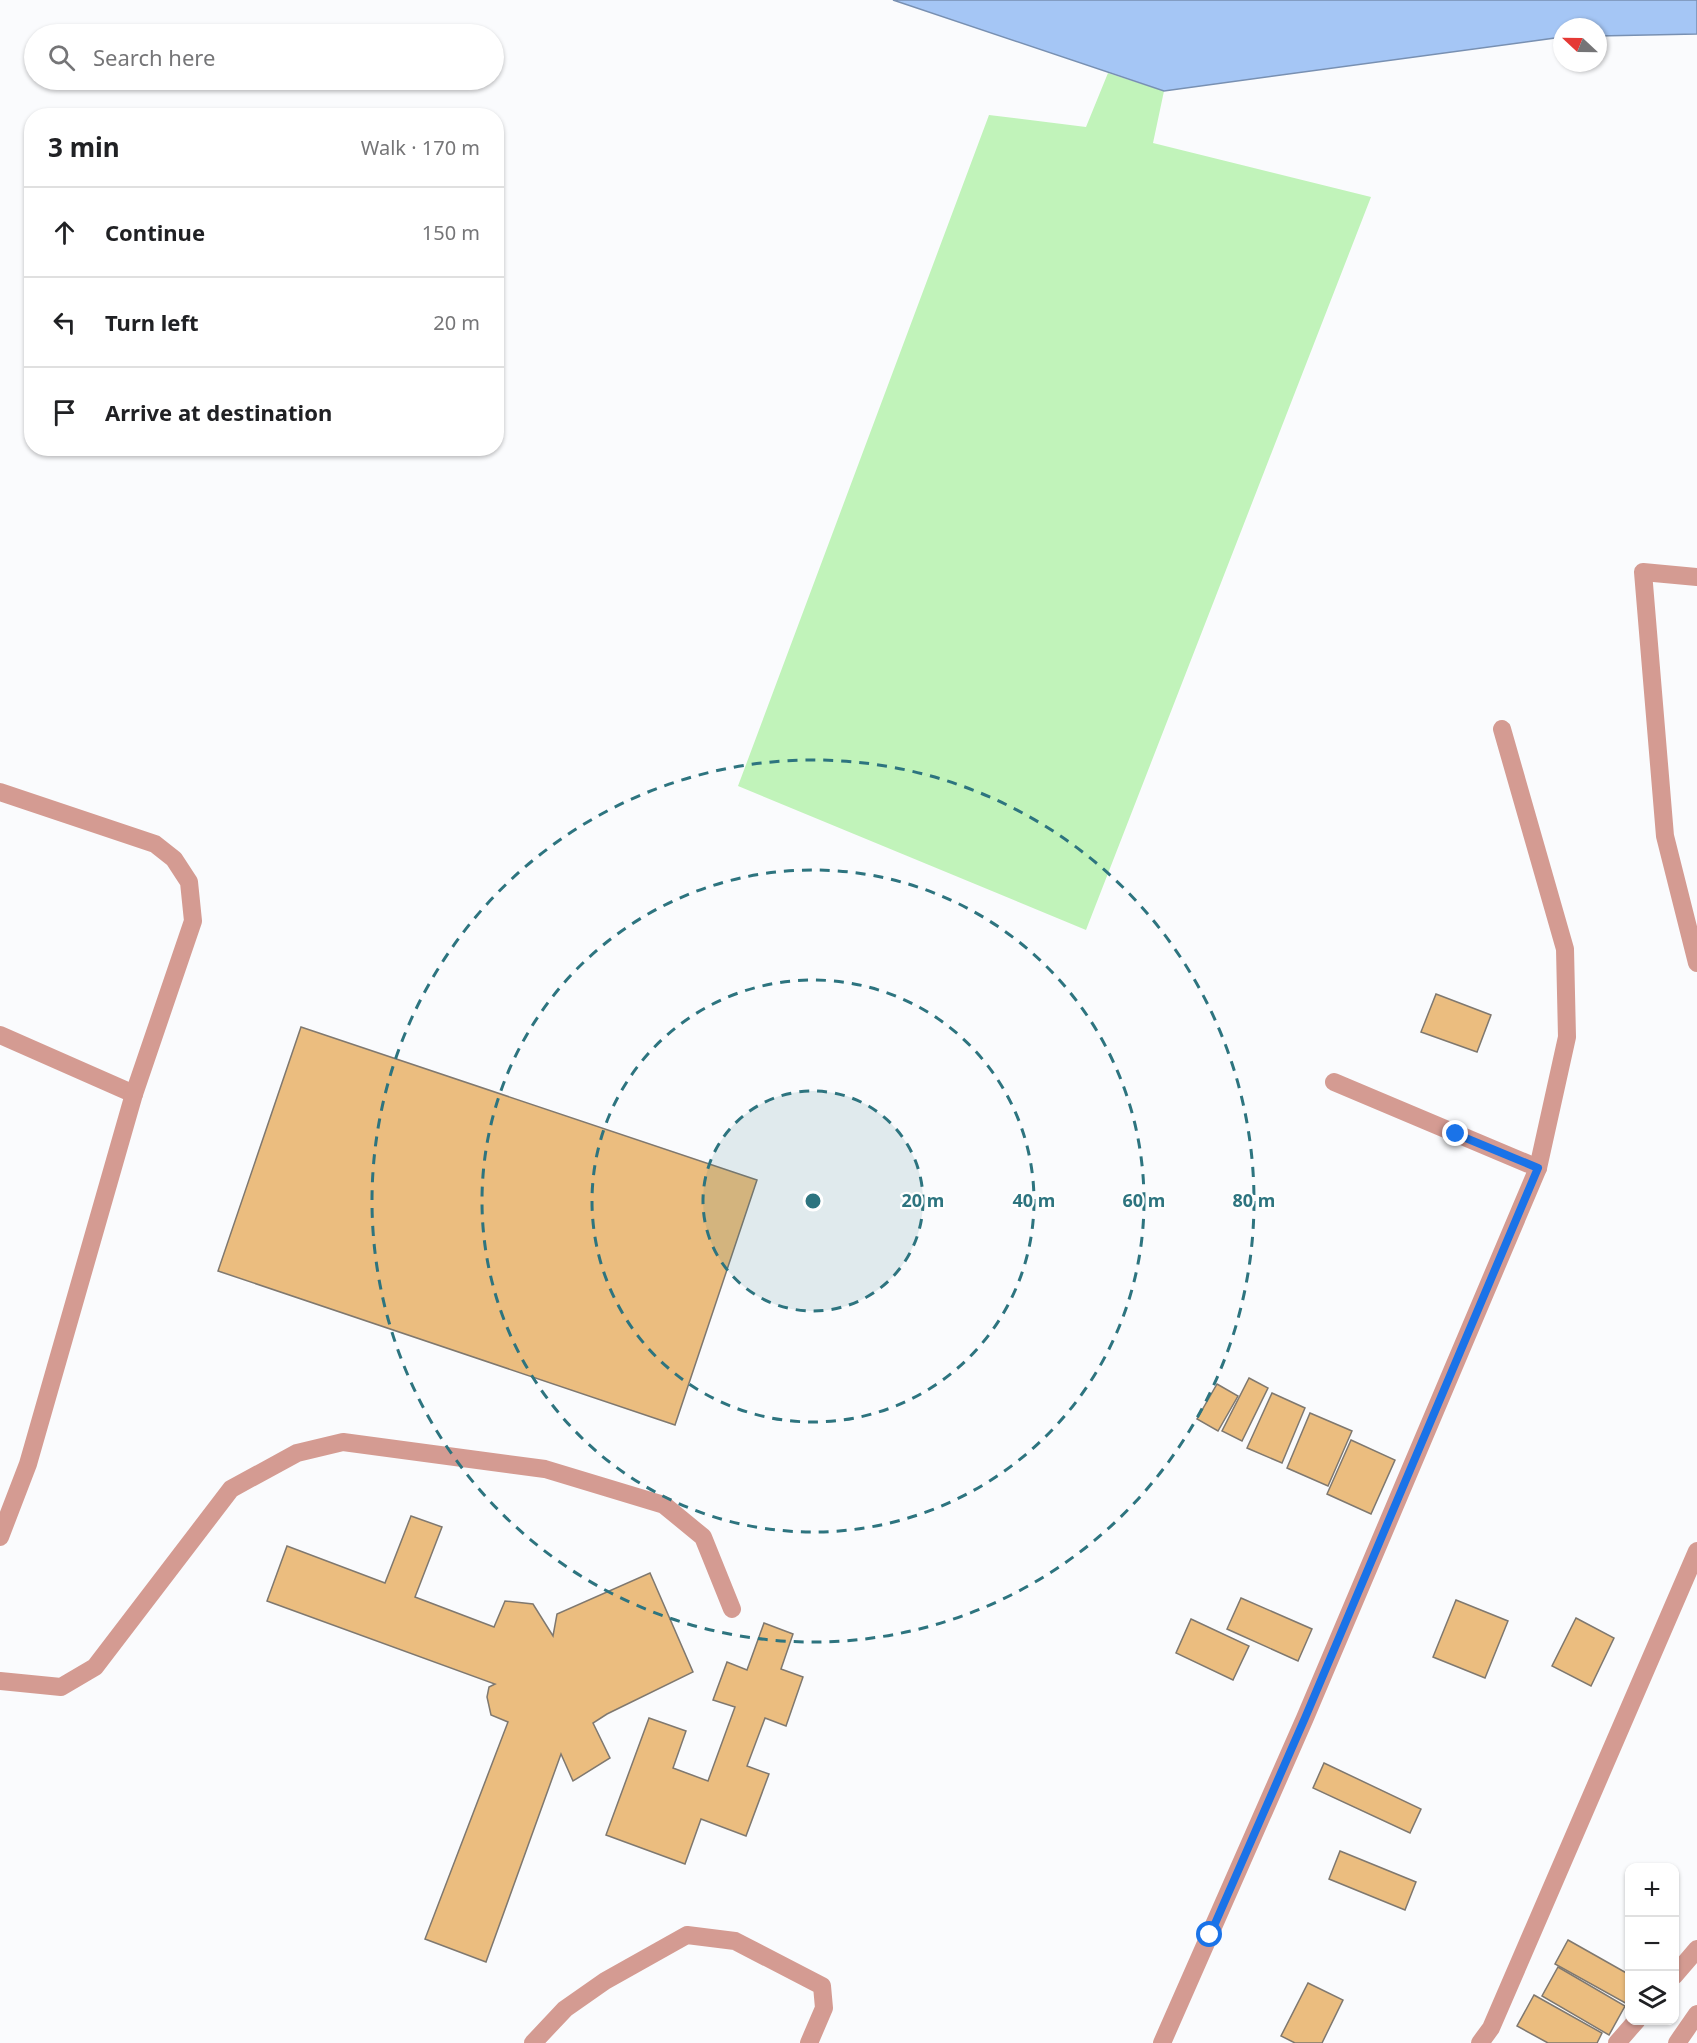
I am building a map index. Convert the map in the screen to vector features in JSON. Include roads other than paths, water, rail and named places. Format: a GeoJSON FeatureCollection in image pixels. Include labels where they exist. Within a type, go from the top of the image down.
{"type":"FeatureCollection","features":[{"type":"Feature","properties":{"kind":"street"},"geometry":{"type":"LineString","coordinates":[[1697,577],[1643,572],[1665,836],[1697,963]]}},
{"type":"Feature","properties":{"kind":"street"},"geometry":{"type":"LineString","coordinates":[[1162,2043],[1305,1718],[1538,1168],[1567,1037],[1565,949],[1502,729]]}},
{"type":"Feature","properties":{"kind":"street"},"geometry":{"type":"LineString","coordinates":[[0,792],[155,844],[174,859],[189,882],[193,921],[134,1094],[28,1464],[0,1537]]}},
{"type":"Feature","properties":{"kind":"street"},"geometry":{"type":"LineString","coordinates":[[0,1035],[134,1094]]}},
{"type":"Feature","properties":{"kind":"street"},"geometry":{"type":"LineString","coordinates":[[1334,1082],[1538,1168]]}},
{"type":"Feature","properties":{"kind":"street"},"geometry":{"type":"LineString","coordinates":[[0,1681],[62,1687],[95,1667],[231,1489],[297,1453],[343,1442],[545,1469],[664,1505],[703,1537],[732,1609]]}},
{"type":"Feature","properties":{"kind":"street"},"geometry":{"type":"LineString","coordinates":[[1480,2043],[1495,2017],[1697,1551]]}},
{"type":"Feature","properties":{"kind":"street"},"geometry":{"type":"LineString","coordinates":[[533,2043],[565,2009],[605,1980],[687,1935],[735,1941],[822,1986],[824,2008],[809,2043]]}},
{"type":"Feature","properties":{"kind":"street"},"geometry":{"type":"LineString","coordinates":[[1678,1971],[1697,1949]]}},
{"type":"Feature","properties":{"kind":"street"},"geometry":{"type":"LineString","coordinates":[[1677,2043],[1697,2014]]}},
{"type":"Feature","properties":{"kind":"street"},"geometry":{"type":"LineString","coordinates":[[1617,2043],[1633,2025]]}},
{"type":"Feature","properties":{"kind":"water"},"geometry":{"type":"Polygon","coordinates":[[[893,0],[1697,0],[1697,34],[1607,36],[1607,18],[1553,18],[1553,38],[1164,91],[893,0]]]}}]}
